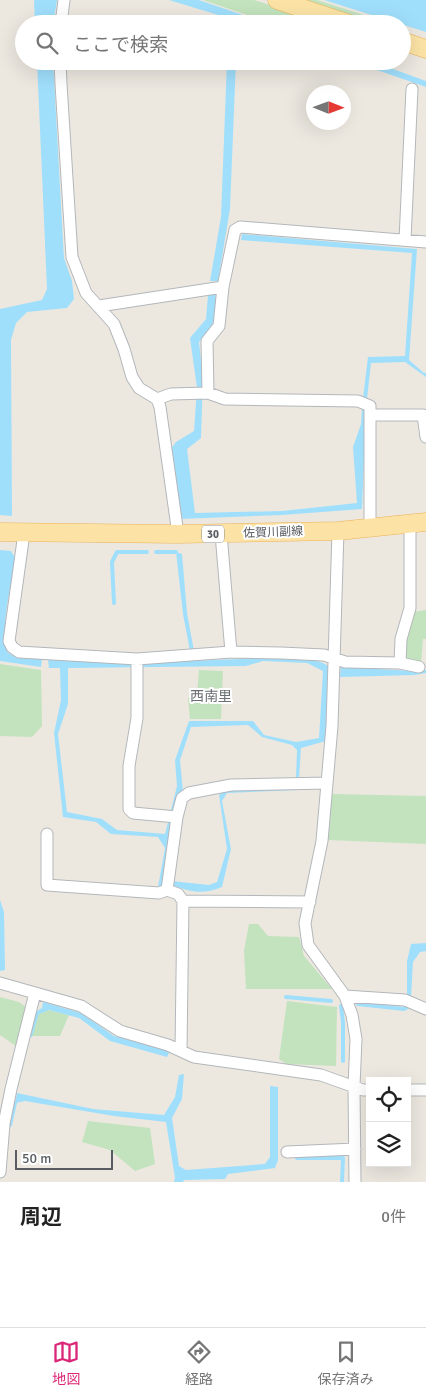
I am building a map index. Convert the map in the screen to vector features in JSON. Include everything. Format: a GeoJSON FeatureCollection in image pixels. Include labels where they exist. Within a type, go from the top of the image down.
{"type":"FeatureCollection","features":[{"type":"Feature","properties":{"kind":"main road"},"geometry":{"type":"LineString","coordinates":[[277,0],[323,15]]}},
{"type":"Feature","properties":{"kind":"main road"},"geometry":{"type":"LineString","coordinates":[[411,44],[426,49]]}},
{"type":"Feature","properties":{"kind":"main road","name":"佐賀川副線"},"geometry":{"type":"LineString","coordinates":[[0,532],[222,534],[338,531],[418,523]]}},
{"type":"Feature","properties":{"kind":"street"},"geometry":{"type":"LineString","coordinates":[[62,15],[64,0]]}},
{"type":"Feature","properties":{"kind":"street"},"geometry":{"type":"LineString","coordinates":[[60,70],[72,257],[86,292],[114,324],[132,377],[139,388],[157,399],[160,407],[178,534]]}},
{"type":"Feature","properties":{"kind":"street"},"geometry":{"type":"LineString","coordinates":[[405,240],[412,89]]}},
{"type":"Feature","properties":{"kind":"street"},"geometry":{"type":"LineString","coordinates":[[208,394],[207,341],[219,326],[222,287],[234,230],[240,227],[426,242]]}},
{"type":"Feature","properties":{"kind":"street"},"geometry":{"type":"LineString","coordinates":[[99,306],[222,287]]}},
{"type":"Feature","properties":{"kind":"street"},"geometry":{"type":"LineString","coordinates":[[157,399],[171,394],[187,393],[208,394],[225,399],[358,401],[370,406],[370,528]]}},
{"type":"Feature","properties":{"kind":"street"},"geometry":{"type":"LineString","coordinates":[[370,415],[423,415],[426,437]]}},
{"type":"Feature","properties":{"kind":"street"},"geometry":{"type":"LineString","coordinates":[[400,663],[401,639],[410,608],[418,523]]}},
{"type":"Feature","properties":{"kind":"street"},"geometry":{"type":"LineString","coordinates":[[338,531],[332,726],[322,841],[306,923],[308,945],[346,996],[352,1015],[356,1039],[354,1086],[355,1182]]}},
{"type":"Feature","properties":{"kind":"street"},"geometry":{"type":"LineString","coordinates":[[24,532],[9,641],[12,647],[19,652],[136,664],[231,652],[281,653],[324,655],[345,662],[400,663],[419,668]]}},
{"type":"Feature","properties":{"kind":"street"},"geometry":{"type":"LineString","coordinates":[[222,534],[231,652]]}},
{"type":"Feature","properties":{"kind":"street"},"geometry":{"type":"LineString","coordinates":[[136,664],[137,718],[129,766],[129,809],[133,813],[173,817]]}},
{"type":"Feature","properties":{"kind":"street"},"geometry":{"type":"LineString","coordinates":[[167,890],[173,817],[182,798],[189,793],[231,785],[327,783]]}},
{"type":"Feature","properties":{"kind":"street"},"geometry":{"type":"LineString","coordinates":[[47,834],[47,886],[159,894],[167,890],[178,894],[183,901],[181,1051]]}},
{"type":"Feature","properties":{"kind":"street"},"geometry":{"type":"LineString","coordinates":[[183,901],[310,902]]}},
{"type":"Feature","properties":{"kind":"street"},"geometry":{"type":"LineString","coordinates":[[0,984],[81,1006],[120,1031],[168,1045],[194,1057],[321,1075],[366,1090]]}},
{"type":"Feature","properties":{"kind":"street"},"geometry":{"type":"LineString","coordinates":[[0,1172],[4,1124],[35,993]]}},
{"type":"Feature","properties":{"kind":"street"},"geometry":{"type":"LineString","coordinates":[[346,996],[406,1000],[426,1009]]}},
{"type":"Feature","properties":{"kind":"street"},"geometry":{"type":"LineString","coordinates":[[411,1090],[426,1090]]}},
{"type":"Feature","properties":{"kind":"street"},"geometry":{"type":"LineString","coordinates":[[287,1152],[355,1149]]}},
{"type":"Feature","properties":{"kind":"green space"},"geometry":{"type":"Polygon","coordinates":[[[203,0],[254,0],[302,15],[247,15],[203,0]]]}},
{"type":"Feature","properties":{"kind":"green space"},"geometry":{"type":"Polygon","coordinates":[[[292,0],[317,0],[364,15],[339,15],[292,0]]]}},
{"type":"Feature","properties":{"kind":"green space"},"geometry":{"type":"Polygon","coordinates":[[[426,610],[426,639],[423,639],[421,663],[405,662],[405,641],[413,612],[426,610]]]}},
{"type":"Feature","properties":{"kind":"green space"},"geometry":{"type":"Polygon","coordinates":[[[0,664],[41,670],[42,726],[32,737],[0,736],[0,664]]]}},
{"type":"Feature","properties":{"kind":"green space"},"geometry":{"type":"Polygon","coordinates":[[[199,670],[223,671],[221,719],[190,719],[188,698],[197,695],[199,670]]]}},
{"type":"Feature","properties":{"kind":"green space"},"geometry":{"type":"Polygon","coordinates":[[[331,794],[426,796],[426,844],[328,840],[331,794]]]}},
{"type":"Feature","properties":{"kind":"green space"},"geometry":{"type":"Polygon","coordinates":[[[249,924],[258,924],[268,936],[299,937],[304,956],[332,989],[246,989],[244,951],[249,924]]]}},
{"type":"Feature","properties":{"kind":"green space"},"geometry":{"type":"Polygon","coordinates":[[[0,997],[19,1002],[34,1013],[39,1014],[48,1010],[69,1015],[60,1036],[19,1036],[16,1046],[0,1035],[0,997]]]}},
{"type":"Feature","properties":{"kind":"green space"},"geometry":{"type":"Polygon","coordinates":[[[287,1001],[337,1007],[336,1066],[286,1064],[279,1059],[287,1001]]]}},
{"type":"Feature","properties":{"kind":"green space"},"geometry":{"type":"Polygon","coordinates":[[[88,1121],[150,1128],[155,1164],[135,1171],[110,1150],[82,1142],[88,1121]]]}},
{"type":"Feature","properties":{"kind":"water"},"geometry":{"type":"Polygon","coordinates":[[[34,0],[57,0],[54,15],[35,15],[34,0]]]}},
{"type":"Feature","properties":{"kind":"water"},"geometry":{"type":"Polygon","coordinates":[[[169,0],[199,0],[243,15],[218,15],[169,0]]]}},
{"type":"Feature","properties":{"kind":"water"},"geometry":{"type":"Polygon","coordinates":[[[324,0],[426,0],[426,32],[411,27],[411,15],[372,15],[324,0]]]}},
{"type":"Feature","properties":{"kind":"water"},"geometry":{"type":"Polygon","coordinates":[[[37,70],[54,70],[64,258],[72,281],[74,299],[67,308],[27,312],[16,323],[11,340],[12,516],[0,515],[0,309],[42,300],[47,289],[37,70]]]}},
{"type":"Feature","properties":{"kind":"water"},"geometry":{"type":"Polygon","coordinates":[[[227,70],[236,70],[230,209],[218,281],[210,281],[221,217],[227,70]]]}},
{"type":"Feature","properties":{"kind":"water"},"geometry":{"type":"Polygon","coordinates":[[[377,70],[396,70],[426,81],[426,87],[377,70]]]}},
{"type":"Feature","properties":{"kind":"water"},"geometry":{"type":"Polygon","coordinates":[[[242,234],[417,249],[409,360],[426,373],[426,377],[405,362],[371,363],[367,399],[363,398],[368,357],[405,356],[412,253],[241,240],[242,234]]]}},
{"type":"Feature","properties":{"kind":"water"},"geometry":{"type":"Polygon","coordinates":[[[208,295],[216,295],[214,322],[199,342],[203,379],[201,438],[187,449],[195,513],[282,511],[357,503],[353,447],[361,424],[362,409],[366,410],[362,509],[282,515],[180,519],[170,450],[176,442],[194,431],[197,388],[190,338],[206,319],[208,295]]]}},
{"type":"Feature","properties":{"kind":"water"},"geometry":{"type":"Polygon","coordinates":[[[0,550],[11,551],[16,559],[5,618],[7,652],[17,658],[42,659],[41,667],[0,661],[0,550]]]}},
{"type":"Feature","properties":{"kind":"water"},"geometry":{"type":"Polygon","coordinates":[[[176,552],[182,554],[187,613],[194,651],[190,651],[183,614],[176,552]]]}},
{"type":"Feature","properties":{"kind":"water"},"geometry":{"type":"Polygon","coordinates":[[[287,658],[317,661],[330,668],[326,741],[301,748],[299,779],[296,778],[297,750],[292,745],[262,737],[248,725],[191,727],[180,760],[183,791],[163,887],[158,887],[165,848],[158,837],[111,834],[96,822],[63,817],[54,733],[61,700],[60,668],[49,668],[48,660],[142,663],[287,658]],[[263,661],[246,666],[68,668],[68,704],[58,734],[67,812],[102,819],[117,830],[165,834],[177,786],[175,760],[189,721],[253,721],[264,735],[296,742],[319,738],[323,671],[307,663],[263,661]]]}},
{"type":"Feature","properties":{"kind":"water"},"geometry":{"type":"Polygon","coordinates":[[[341,667],[426,670],[426,673],[340,677],[341,667]]]}},
{"type":"Feature","properties":{"kind":"water"},"geometry":{"type":"Polygon","coordinates":[[[299,787],[298,790],[227,793],[222,801],[231,849],[222,887],[197,892],[172,885],[172,881],[209,885],[217,882],[227,849],[219,795],[225,791],[299,787]]]}},
{"type":"Feature","properties":{"kind":"water"},"geometry":{"type":"Polygon","coordinates":[[[0,900],[4,912],[5,970],[0,971],[0,900]]]}},
{"type":"Feature","properties":{"kind":"water"},"geometry":{"type":"Polygon","coordinates":[[[426,943],[426,951],[420,952],[413,962],[411,997],[407,996],[407,961],[411,944],[426,943]]]}},
{"type":"Feature","properties":{"kind":"water"},"geometry":{"type":"Polygon","coordinates":[[[43,1002],[81,1013],[114,1036],[170,1051],[167,1057],[110,1041],[79,1018],[49,1010],[39,1014],[32,1037],[28,1036],[34,1013],[42,1008],[43,1002]]]}},
{"type":"Feature","properties":{"kind":"water"},"geometry":{"type":"Polygon","coordinates":[[[184,1074],[182,1099],[172,1118],[179,1166],[186,1170],[265,1164],[270,1157],[270,1086],[278,1087],[278,1160],[275,1168],[228,1174],[225,1179],[174,1182],[175,1178],[166,1122],[114,1116],[25,1101],[15,1103],[17,1093],[93,1109],[164,1115],[175,1097],[179,1075],[184,1074]]]}},
{"type":"Feature","properties":{"kind":"waterway"},"geometry":{"type":"LineString","coordinates":[[114,603],[112,562],[117,552],[147,552]]}},
{"type":"Feature","properties":{"kind":"waterway"},"geometry":{"type":"LineString","coordinates":[[156,552],[176,552]]}},
{"type":"Feature","properties":{"kind":"waterway"},"geometry":{"type":"LineString","coordinates":[[286,997],[331,1001]]}},
{"type":"Feature","properties":{"kind":"waterway"},"geometry":{"type":"LineString","coordinates":[[358,1004],[404,1009],[407,1007]]}},
{"type":"Feature","properties":{"kind":"waterway"},"geometry":{"type":"LineString","coordinates":[[341,1006],[343,1061]]}},
{"type":"Feature","properties":{"kind":"waterway"},"geometry":{"type":"LineString","coordinates":[[10,1125],[15,1103]]}},
{"type":"Feature","properties":{"kind":"waterway"},"geometry":{"type":"LineString","coordinates":[[297,1158],[343,1158],[342,1182]]}},
{"type":"Feature","properties":{"kind":"district","name":"西南里"},"geometry":{"type":"Point","coordinates":[211,696]}}]}
